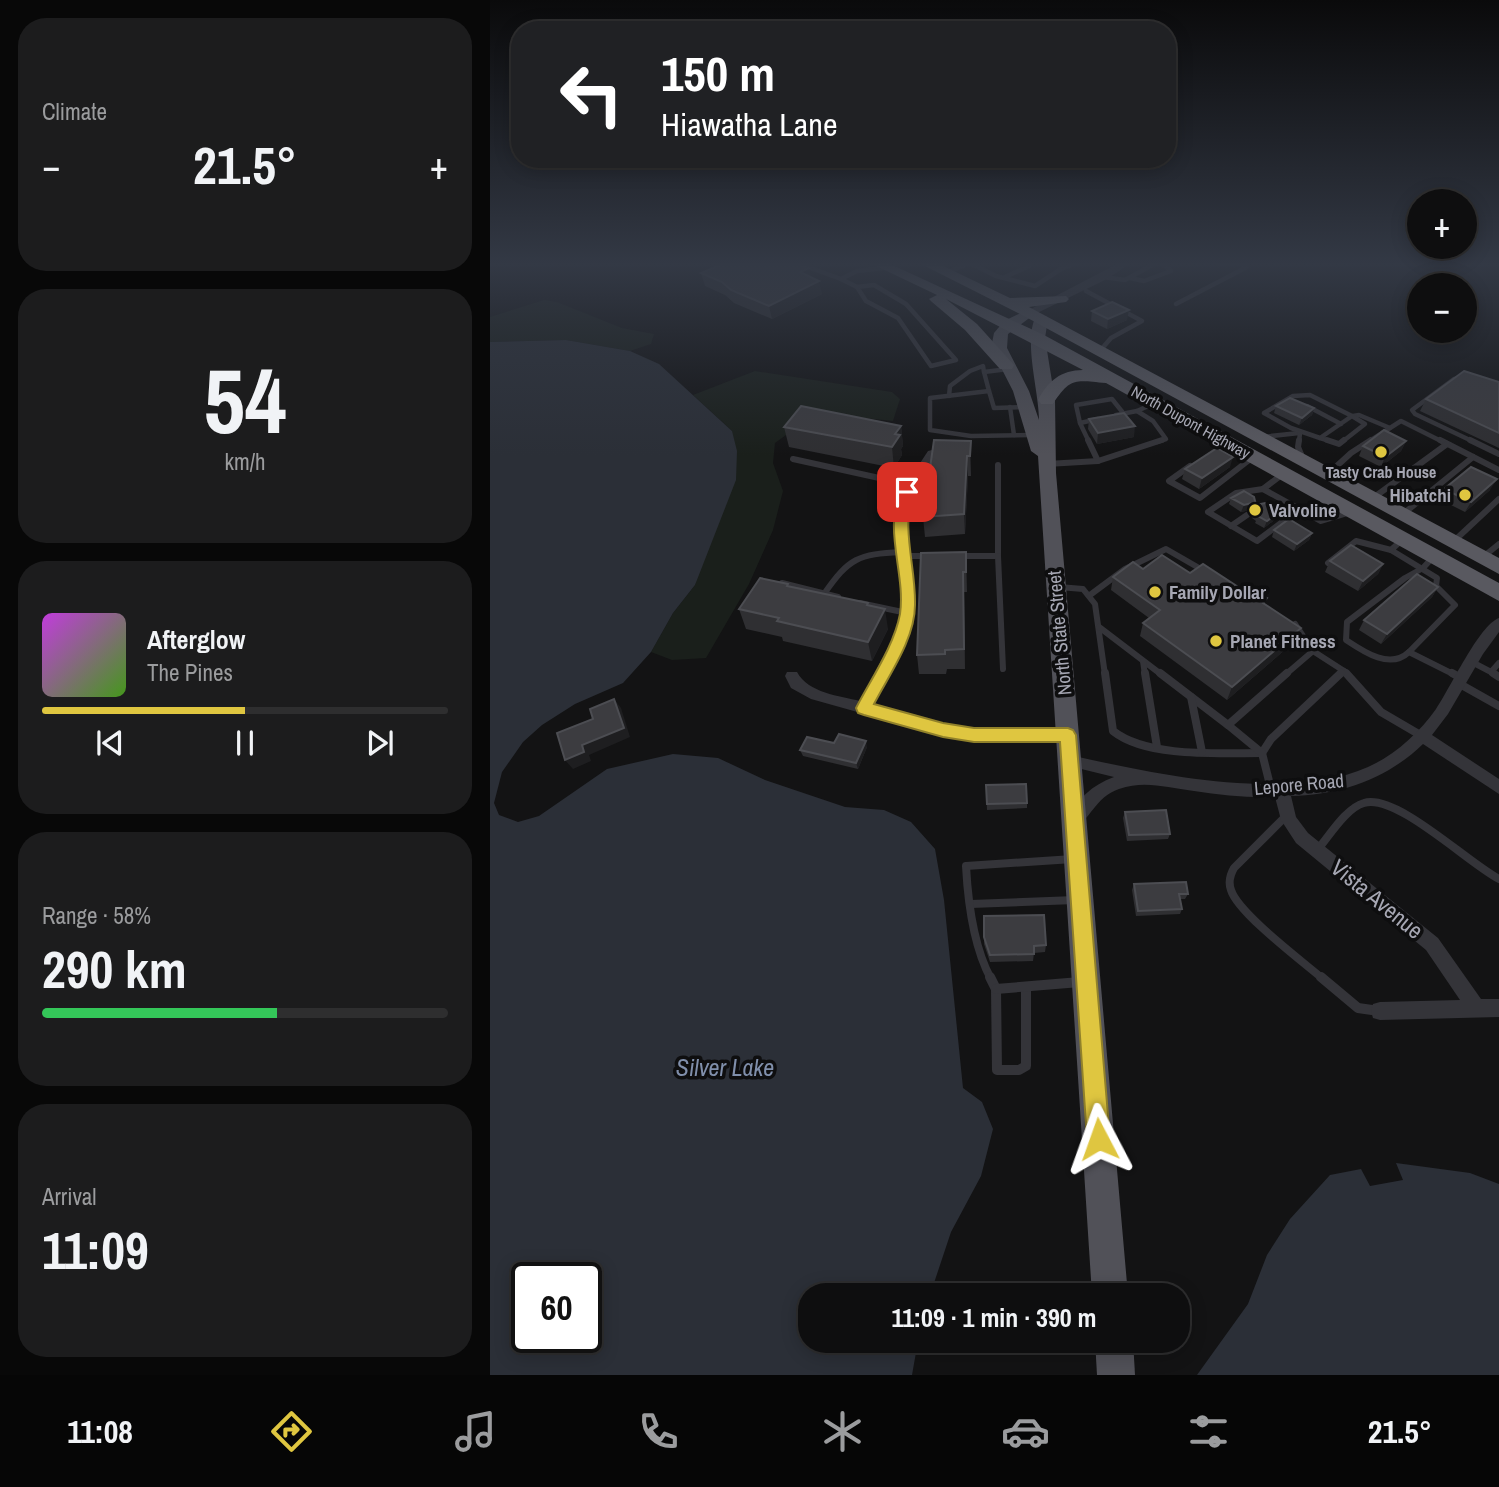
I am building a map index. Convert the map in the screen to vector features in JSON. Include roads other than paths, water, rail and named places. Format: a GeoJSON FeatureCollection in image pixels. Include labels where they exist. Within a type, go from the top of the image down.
{"type":"FeatureCollection","features":[{"type":"Feature","properties":{"kind":"highway"},"geometry":{"type":"LineString","coordinates":[[970,327],[1007,367]]}},
{"type":"Feature","properties":{"kind":"highway","name":"North Dupont Highway"},"geometry":{"type":"LineString","coordinates":[[1041,327],[1077,359],[1155,402],[1223,445],[1256,447],[1304,461],[1491,562]]}},
{"type":"Feature","properties":{"kind":"highway","name":"North Dupont Highway"},"geometry":{"type":"LineString","coordinates":[[1047,327],[1077,339],[1256,447],[1284,473],[1353,511],[1397,545],[1436,567],[1499,593]]}},
{"type":"Feature","properties":{"kind":"highway"},"geometry":{"type":"LineString","coordinates":[[1069,327],[1077,339]]}},
{"type":"Feature","properties":{"kind":"highway"},"geometry":{"type":"LineString","coordinates":[[1077,359],[1095,357],[1139,375]]}},
{"type":"Feature","properties":{"kind":"highway"},"geometry":{"type":"LineString","coordinates":[[1047,400],[1053,386],[1067,377],[1087,375],[1115,380]]}},
{"type":"Feature","properties":{"kind":"main road","name":"North State Street"},"geometry":{"type":"LineString","coordinates":[[1006,327],[999,340],[1018,407],[1035,435],[1047,469]]}},
{"type":"Feature","properties":{"kind":"main road","name":"North State Street"},"geometry":{"type":"LineString","coordinates":[[1037,327],[1047,400],[1047,469],[1055,587],[1109,1283]]}},
{"type":"Feature","properties":{"kind":"main road"},"geometry":{"type":"LineString","coordinates":[[1115,1353],[1116,1375]]}},
{"type":"Feature","properties":{"kind":"street"},"geometry":{"type":"LineString","coordinates":[[864,708],[901,636],[907,613],[902,554],[904,502],[911,485],[932,453]]}},
{"type":"Feature","properties":{"kind":"street","name":"Lepore Road"},"geometry":{"type":"LineString","coordinates":[[1070,761],[1140,778],[1202,787],[1276,789],[1331,785],[1369,774],[1398,757],[1423,736],[1499,623]]}},
{"type":"Feature","properties":{"kind":"street"},"geometry":{"type":"LineString","coordinates":[[792,676],[796,684],[816,695],[943,730],[974,735],[1068,735]]}},
{"type":"Feature","properties":{"kind":"street"},"geometry":{"type":"LineString","coordinates":[[1423,736],[1499,787]]}},
{"type":"Feature","properties":{"kind":"street"},"geometry":{"type":"LineString","coordinates":[[1074,821],[1091,796],[1101,789],[1140,778]]}},
{"type":"Feature","properties":{"kind":"street","name":"Vista Avenue"},"geometry":{"type":"LineString","coordinates":[[1276,789],[1295,829],[1432,944],[1478,1009]]}},
{"type":"Feature","properties":{"kind":"street"},"geometry":{"type":"LineString","coordinates":[[1380,1011],[1499,1008]]}},
{"type":"Feature","properties":{"kind":"lane"},"geometry":{"type":"LineString","coordinates":[[904,327],[931,366],[956,360],[929,327]]}},
{"type":"Feature","properties":{"kind":"lane"},"geometry":{"type":"LineString","coordinates":[[1099,352],[1111,338],[1131,327]]}},
{"type":"Feature","properties":{"kind":"lane"},"geometry":{"type":"LineString","coordinates":[[949,396],[950,386],[970,371],[983,366],[994,408],[1018,407],[1014,435]]}},
{"type":"Feature","properties":{"kind":"lane"},"geometry":{"type":"LineString","coordinates":[[984,372],[1007,367]]}},
{"type":"Feature","properties":{"kind":"lane"},"geometry":{"type":"LineString","coordinates":[[1476,383],[1464,378],[1454,379],[1412,410],[1415,414],[1499,454]]}},
{"type":"Feature","properties":{"kind":"lane"},"geometry":{"type":"LineString","coordinates":[[989,391],[929,398],[930,430],[971,436],[1035,435]]}},
{"type":"Feature","properties":{"kind":"lane"},"geometry":{"type":"LineString","coordinates":[[1310,395],[1352,416],[1366,424],[1339,444],[1301,433],[1264,413],[1293,396],[1310,395]]}},
{"type":"Feature","properties":{"kind":"lane"},"geometry":{"type":"LineString","coordinates":[[1098,461],[1080,424],[1076,405],[1112,399],[1124,414]]}},
{"type":"Feature","properties":{"kind":"lane"},"geometry":{"type":"LineString","coordinates":[[1113,416],[1137,411],[1155,402]]}},
{"type":"Feature","properties":{"kind":"lane"},"geometry":{"type":"LineString","coordinates":[[1303,404],[1341,424]]}},
{"type":"Feature","properties":{"kind":"lane"},"geometry":{"type":"LineString","coordinates":[[1047,469],[1098,461],[1166,439],[1153,421],[1137,411]]}},
{"type":"Feature","properties":{"kind":"lane"},"geometry":{"type":"LineString","coordinates":[[1320,438],[1352,416],[1359,415],[1390,429]]}},
{"type":"Feature","properties":{"kind":"lane"},"geometry":{"type":"LineString","coordinates":[[1080,424],[1102,419]]}},
{"type":"Feature","properties":{"kind":"lane"},"geometry":{"type":"LineString","coordinates":[[1328,474],[1352,453],[1401,421],[1499,470]]}},
{"type":"Feature","properties":{"kind":"lane"},"geometry":{"type":"LineString","coordinates":[[1203,458],[1169,481],[1200,498],[1256,447],[1301,433]]}},
{"type":"Feature","properties":{"kind":"lane"},"geometry":{"type":"LineString","coordinates":[[1301,433],[1298,447],[1304,461]]}},
{"type":"Feature","properties":{"kind":"lane"},"geometry":{"type":"LineString","coordinates":[[1373,498],[1447,444]]}},
{"type":"Feature","properties":{"kind":"lane"},"geometry":{"type":"LineString","coordinates":[[1402,514],[1473,457]]}},
{"type":"Feature","properties":{"kind":"lane"},"geometry":{"type":"LineString","coordinates":[[793,459],[911,485]]}},
{"type":"Feature","properties":{"kind":"lane"},"geometry":{"type":"LineString","coordinates":[[998,465],[998,556],[1003,670]]}},
{"type":"Feature","properties":{"kind":"lane"},"geometry":{"type":"LineString","coordinates":[[1284,473],[1263,489],[1236,492],[1208,512],[1257,541],[1298,510]]}},
{"type":"Feature","properties":{"kind":"lane"},"geometry":{"type":"LineString","coordinates":[[1263,489],[1321,521],[1353,511]]}},
{"type":"Feature","properties":{"kind":"lane"},"geometry":{"type":"LineString","coordinates":[[1266,502],[1275,496]]}},
{"type":"Feature","properties":{"kind":"lane"},"geometry":{"type":"LineString","coordinates":[[1453,542],[1499,499]]}},
{"type":"Feature","properties":{"kind":"lane"},"geometry":{"type":"LineString","coordinates":[[1230,526],[1247,515]]}},
{"type":"Feature","properties":{"kind":"lane"},"geometry":{"type":"LineString","coordinates":[[1328,563],[1356,541],[1397,545]]}},
{"type":"Feature","properties":{"kind":"lane"},"geometry":{"type":"LineString","coordinates":[[1491,562],[1499,544]]}},
{"type":"Feature","properties":{"kind":"lane"},"geometry":{"type":"LineString","coordinates":[[1090,595],[1125,569],[1166,549],[1213,576]]}},
{"type":"Feature","properties":{"kind":"lane"},"geometry":{"type":"LineString","coordinates":[[824,594],[846,562],[854,558],[902,554],[998,556]]}},
{"type":"Feature","properties":{"kind":"lane"},"geometry":{"type":"LineString","coordinates":[[1436,567],[1436,586],[1455,605],[1409,652],[1400,660],[1389,660],[1357,648],[1346,640],[1347,622],[1405,578],[1436,567]]}},
{"type":"Feature","properties":{"kind":"lane"},"geometry":{"type":"LineString","coordinates":[[771,580],[907,613]]}},
{"type":"Feature","properties":{"kind":"lane"},"geometry":{"type":"LineString","coordinates":[[1055,587],[1083,589],[1096,604],[1113,731],[1117,737],[1132,744],[1202,752],[1262,753]]}},
{"type":"Feature","properties":{"kind":"lane"},"geometry":{"type":"LineString","coordinates":[[1285,618],[1297,625],[1313,651],[1344,671],[1381,712],[1423,736]]}},
{"type":"Feature","properties":{"kind":"lane"},"geometry":{"type":"LineString","coordinates":[[1099,627],[1262,753],[1276,789]]}},
{"type":"Feature","properties":{"kind":"lane"},"geometry":{"type":"LineString","coordinates":[[1228,725],[1313,651]]}},
{"type":"Feature","properties":{"kind":"lane"},"geometry":{"type":"LineString","coordinates":[[1409,652],[1499,705]]}},
{"type":"Feature","properties":{"kind":"lane"},"geometry":{"type":"LineString","coordinates":[[1143,661],[1157,747]]}},
{"type":"Feature","properties":{"kind":"lane"},"geometry":{"type":"LineString","coordinates":[[1471,661],[1499,677]]}},
{"type":"Feature","properties":{"kind":"lane"},"geometry":{"type":"LineString","coordinates":[[1491,672],[1499,663]]}},
{"type":"Feature","properties":{"kind":"lane"},"geometry":{"type":"LineString","coordinates":[[1262,753],[1271,739],[1344,671]]}},
{"type":"Feature","properties":{"kind":"lane"},"geometry":{"type":"LineString","coordinates":[[1190,696],[1202,752]]}},
{"type":"Feature","properties":{"kind":"lane"},"geometry":{"type":"LineString","coordinates":[[1317,850],[1358,807],[1368,802],[1380,802],[1399,811],[1499,879]]}},
{"type":"Feature","properties":{"kind":"lane"},"geometry":{"type":"LineString","coordinates":[[1287,815],[1234,868],[1230,875],[1230,888],[1241,907],[1348,1001],[1358,1008],[1380,1011]]}},
{"type":"Feature","properties":{"kind":"lane"},"geometry":{"type":"LineString","coordinates":[[1026,989],[1026,1066],[1019,1070],[997,1070],[996,989],[983,964],[966,866],[1078,858]]}},
{"type":"Feature","properties":{"kind":"lane"},"geometry":{"type":"LineString","coordinates":[[971,904],[1081,899]]}},
{"type":"Feature","properties":{"kind":"lane"},"geometry":{"type":"LineString","coordinates":[[996,989],[1026,989],[1059,982],[1087,982]]}},
{"type":"Feature","properties":{"kind":"water","name":"Silver Lake"},"geometry":{"type":"Polygon","coordinates":[[[566,340],[630,351],[659,364],[732,431],[737,451],[736,480],[695,585],[673,613],[651,652],[623,683],[575,704],[542,725],[523,742],[502,772],[494,803],[499,815],[518,822],[539,816],[607,769],[673,754],[718,758],[765,780],[845,807],[884,810],[911,822],[935,849],[944,900],[963,1088],[982,1102],[993,1129],[981,1176],[951,1232],[934,1283],[798,1283],[798,1353],[916,1353],[912,1375],[490,1375],[490,342],[566,340]]]}},
{"type":"Feature","properties":{"kind":"water"},"geometry":{"type":"Polygon","coordinates":[[[1396,1163],[1470,1173],[1499,1184],[1499,1375],[1197,1375],[1248,1304],[1267,1255],[1290,1219],[1330,1175],[1361,1169],[1370,1186],[1403,1180],[1396,1163]]]}},
{"type":"Feature","properties":{"kind":"place","name":"Tasty Crab House"},"geometry":{"type":"Point","coordinates":[1381,452]}},
{"type":"Feature","properties":{"kind":"place","name":"Hibatchi"},"geometry":{"type":"Point","coordinates":[1465,495]}},
{"type":"Feature","properties":{"kind":"place","name":"Valvoline"},"geometry":{"type":"Point","coordinates":[1255,510]}},
{"type":"Feature","properties":{"kind":"place","name":"Family Dollar"},"geometry":{"type":"Point","coordinates":[1155,592]}},
{"type":"Feature","properties":{"kind":"place","name":"Planet Fitness"},"geometry":{"type":"Point","coordinates":[1216,641]}}]}
